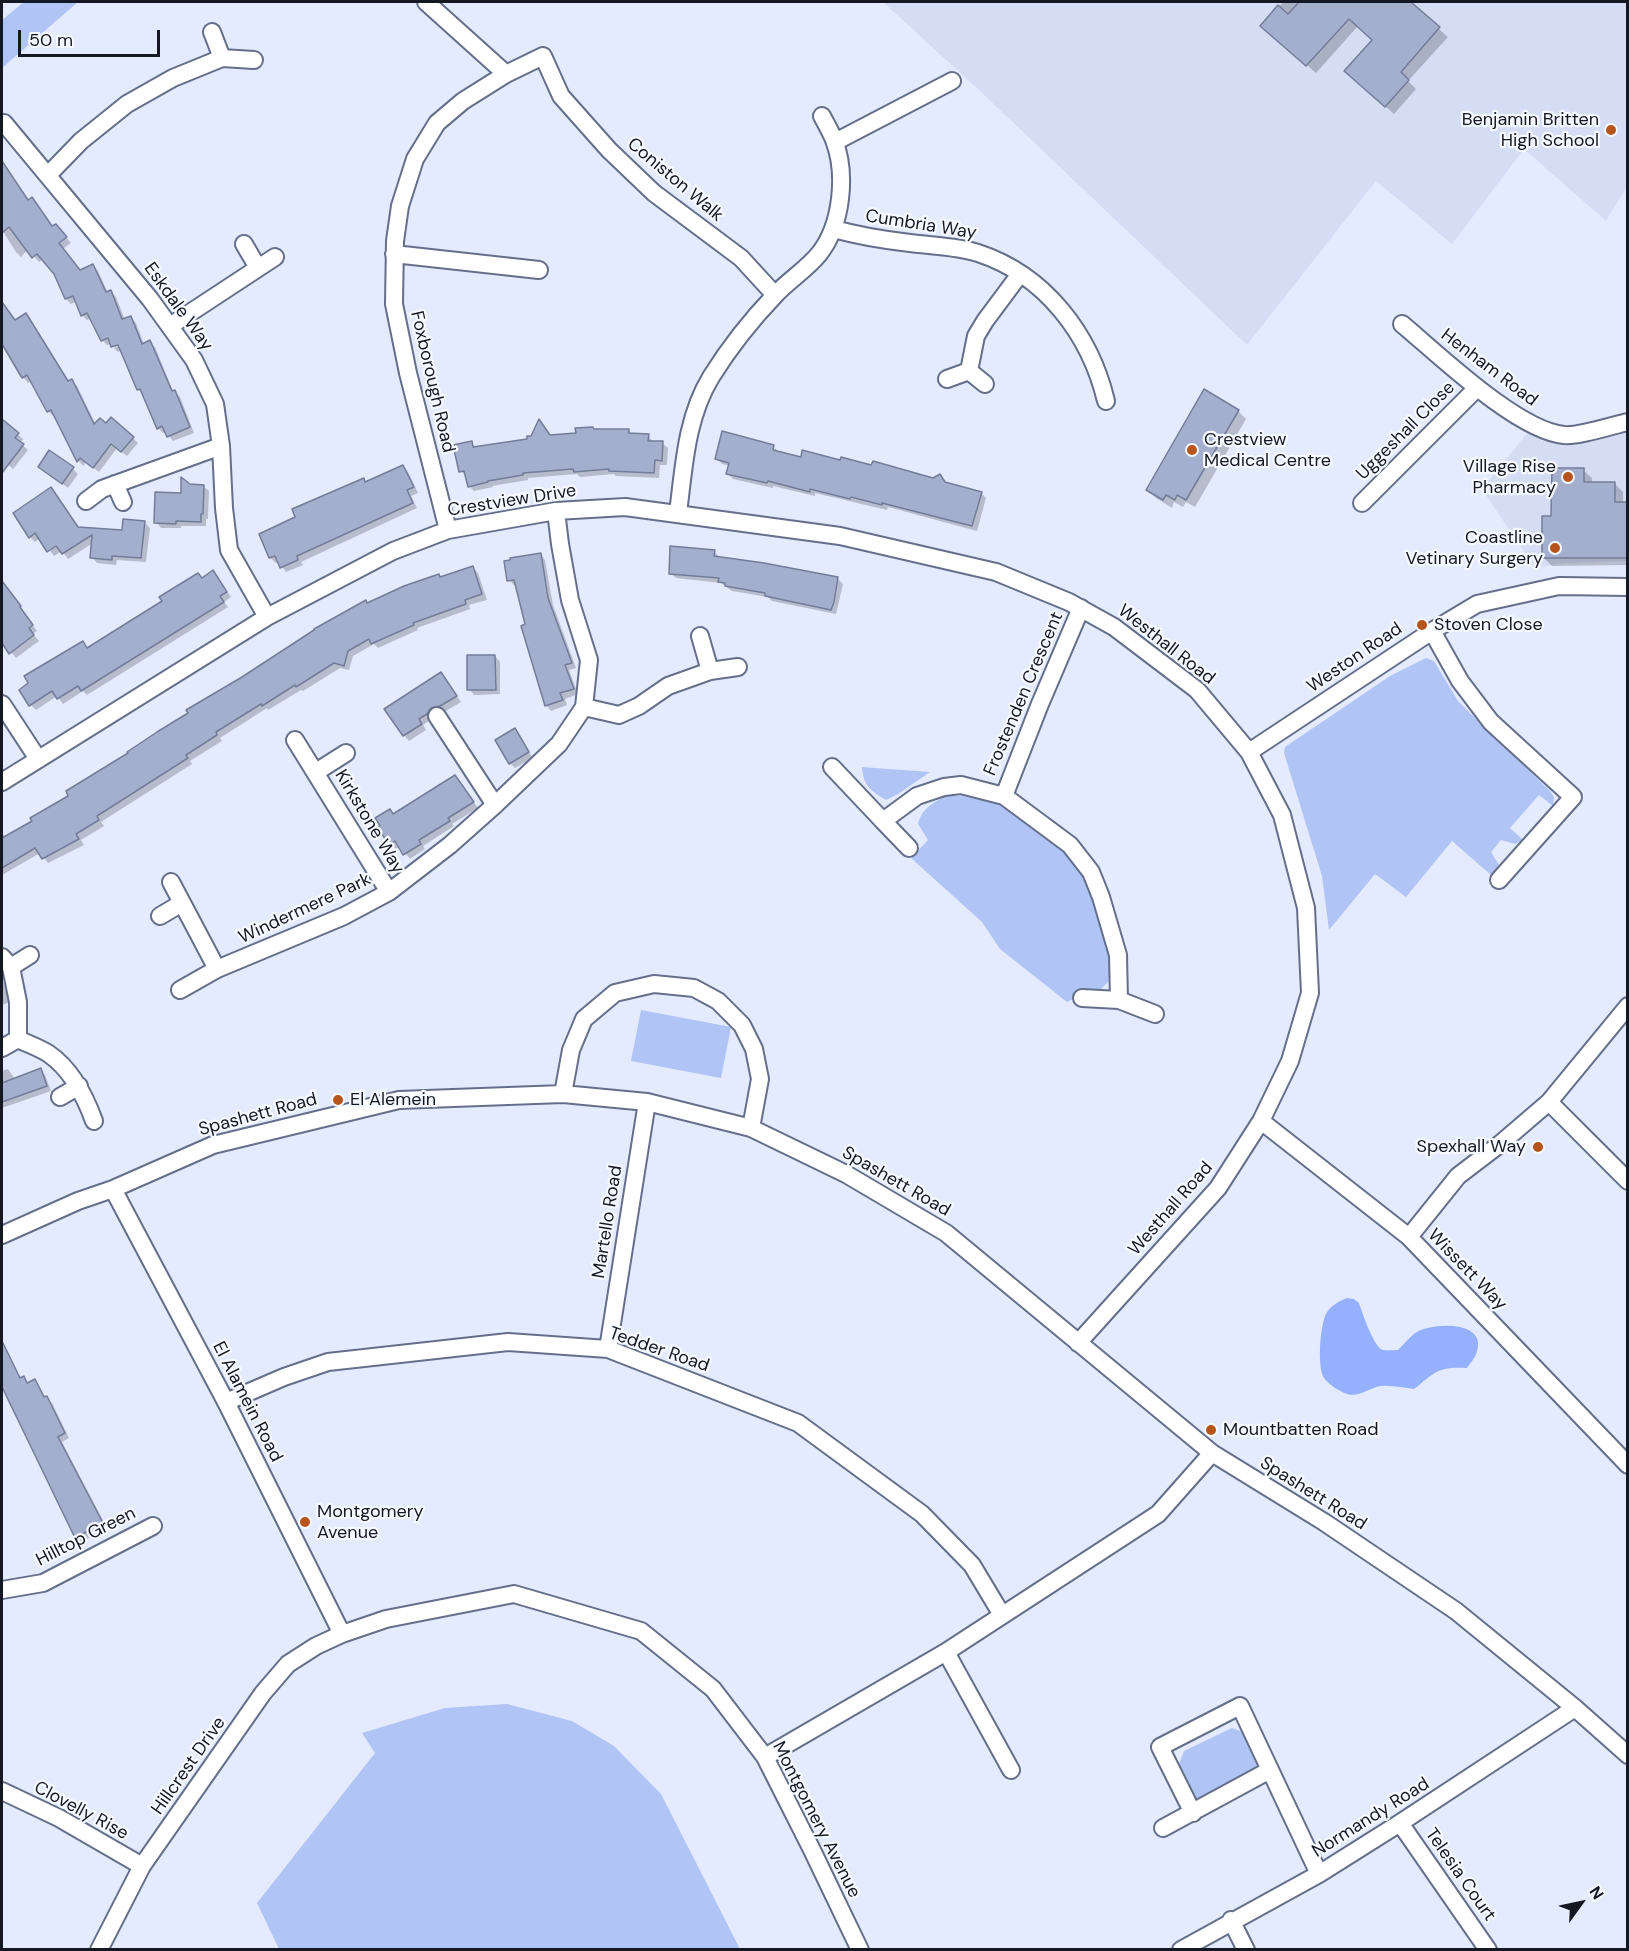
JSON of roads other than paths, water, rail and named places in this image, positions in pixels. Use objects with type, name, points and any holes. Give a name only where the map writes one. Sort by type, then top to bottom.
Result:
[{"type":"street","points":[[426,2],[506,74]]},
{"type":"street","points":[[212,32],[222,58]]},
{"type":"street","name":"Foxborough Road","points":[[448,530],[408,373],[394,304],[394,255],[400,206],[416,159],[437,123],[506,74],[543,56]]},
{"type":"street","name":"Coniston Walk","points":[[543,56],[561,96],[609,150],[654,193],[741,258],[775,295]]},
{"type":"street","points":[[49,174],[81,141],[127,104],[173,78],[222,58],[254,60]]},
{"type":"street","points":[[835,142],[952,81]]},
{"type":"street","points":[[678,513],[687,440],[698,404],[710,378],[734,343],[775,295],[819,254],[834,229],[842,184],[835,142],[822,116]]},
{"type":"street","name":"Eskdale Way","points":[[4,123],[49,174],[170,326],[194,360],[215,404],[221,446],[229,550],[267,616]]},
{"type":"street","name":"Cumbria Way","points":[[834,229],[877,239],[976,252],[1020,274],[1043,291],[1076,327],[1096,365],[1106,401]]},
{"type":"street","points":[[244,244],[258,268]]},
{"type":"street","points":[[394,255],[538,270]]},
{"type":"street","points":[[170,326],[275,258]]},
{"type":"street","points":[[969,371],[976,336],[1020,274]]},
{"type":"street","name":"Henham Road","points":[[1402,324],[1478,388],[1538,428],[1566,436],[1628,422]]},
{"type":"street","points":[[947,379],[969,371]]},
{"type":"street","points":[[969,371],[985,384]]},
{"type":"street","name":"Uggeshall Close","points":[[1362,503],[1478,388]]},
{"type":"street","points":[[86,501],[102,489],[221,446]]},
{"type":"street","points":[[115,484],[123,502]]},
{"type":"street","name":"Crestview Drive","points":[[2,782],[267,616],[393,551],[448,530],[556,511],[625,507],[840,536],[996,572],[1081,608]]},
{"type":"street","name":"Windermere Park","points":[[180,990],[217,969],[344,916],[389,892],[450,845],[559,744],[584,707],[590,660],[570,600],[556,511]]},
{"type":"street","name":"Weston Road","points":[[1249,752],[1432,631],[1477,604],[1559,586],[1628,587]]},
{"type":"street","name":"Westhall Road","points":[[1078,1343],[1218,1188],[1261,1121],[1290,1061],[1310,993],[1306,908],[1282,815],[1249,752],[1197,690],[1114,627],[1081,608]]},
{"type":"street","name":"Frostenden Crescent","points":[[1004,796],[1081,608]]},
{"type":"street","points":[[1432,631],[1460,681],[1491,722],[1573,796],[1499,880]]},
{"type":"street","points":[[700,636],[710,670]]},
{"type":"street","points":[[584,707],[619,714],[639,705],[668,686],[710,670],[738,667]]},
{"type":"street","points":[[2,704],[38,759]]},
{"type":"street","points":[[436,716],[495,805]]},
{"type":"street","name":"Kirkstone Way","points":[[295,740],[389,892]]},
{"type":"street","name":"Kirkstone Way","points":[[316,772],[346,753]]},
{"type":"street","points":[[832,767],[909,848]]},
{"type":"street","name":"Frostenden Crescent","points":[[883,821],[917,796],[944,787],[961,785],[1004,796],[1070,845],[1091,872],[1101,897],[1118,955],[1119,1000]]},
{"type":"street","points":[[171,882],[217,969]]},
{"type":"street","points":[[160,916],[182,903]]},
{"type":"street","points":[[18,1040],[18,1002],[6,962],[30,955]]},
{"type":"street","points":[[563,1094],[572,1050],[584,1019],[615,993],[654,984],[694,988],[718,1001],[742,1025],[754,1049],[760,1079],[751,1128]]},
{"type":"street","points":[[1082,998],[1119,1000],[1155,1014]]},
{"type":"street","points":[[1409,1237],[1458,1176],[1549,1102],[1628,1006]]},
{"type":"street","points":[[2,1048],[18,1040]]},
{"type":"street","points":[[18,1040],[49,1054],[79,1086],[94,1121]]},
{"type":"street","points":[[60,1097],[79,1086]]},
{"type":"street","name":"Spashett Road","points":[[2,1235],[213,1145],[399,1100],[563,1094],[647,1102],[751,1128],[846,1173],[946,1233],[1212,1453],[1324,1522],[1456,1611],[1575,1708],[1628,1755]]},
{"type":"street","name":"Martello Road","points":[[608,1349],[647,1102]]},
{"type":"street","points":[[1549,1102],[1628,1181]]},
{"type":"street","name":"Wissett Way","points":[[1261,1121],[1409,1237],[1628,1466]]},
{"type":"street","name":"El Alamein Road","points":[[113,1189],[226,1402],[342,1634]]},
{"type":"street","name":"Tedder Road","points":[[226,1402],[284,1377],[328,1362],[508,1342],[608,1349],[798,1422],[922,1514],[972,1565],[1002,1615]]},
{"type":"street","points":[[765,1757],[946,1652],[1158,1514],[1212,1453]]},
{"type":"street","name":"Hilltop Green","points":[[2,1590],[43,1583],[153,1526]]},
{"type":"street","name":"Montgomery Avenue","points":[[342,1634],[386,1619],[514,1594],[641,1631],[713,1689],[765,1757],[860,1950]]},
{"type":"street","name":"Hillcrest Drive","points":[[99,1950],[142,1866],[263,1693],[288,1664],[316,1646],[342,1634]]},
{"type":"street","points":[[946,1652],[1011,1770]]},
{"type":"street","points":[[1192,1813],[1160,1746],[1239,1706],[1319,1874]]},
{"type":"street","name":"Normandy Road","points":[[1181,1950],[1231,1920],[1319,1874],[1575,1708]]},
{"type":"street","points":[[1163,1828],[1269,1770]]},
{"type":"street","name":"Clovelly Rise","points":[[2,1791],[59,1818],[142,1866]]},
{"type":"street","name":"Telesia Court","points":[[1400,1823],[1488,1950]]},
{"type":"street","points":[[1231,1920],[1246,1950]]},
{"type":"place","name":"Benjamin Britten High School","points":[[1611,130]]},
{"type":"place","name":"Crestview Medical Centre","points":[[1192,450]]},
{"type":"place","name":"Village Rise Pharmacy","points":[[1568,477]]},
{"type":"place","name":"Coastline Vetinary Surgery","points":[[1555,548]]},
{"type":"place","name":"Stoven Close","points":[[1422,625]]},
{"type":"place","name":"El Alemein","points":[[338,1100]]},
{"type":"place","name":"Spexhall Way","points":[[1538,1147]]},
{"type":"place","name":"Mountbatten Road","points":[[1211,1430]]},
{"type":"place","name":"Montgomery Avenue","points":[[305,1522]]}]
